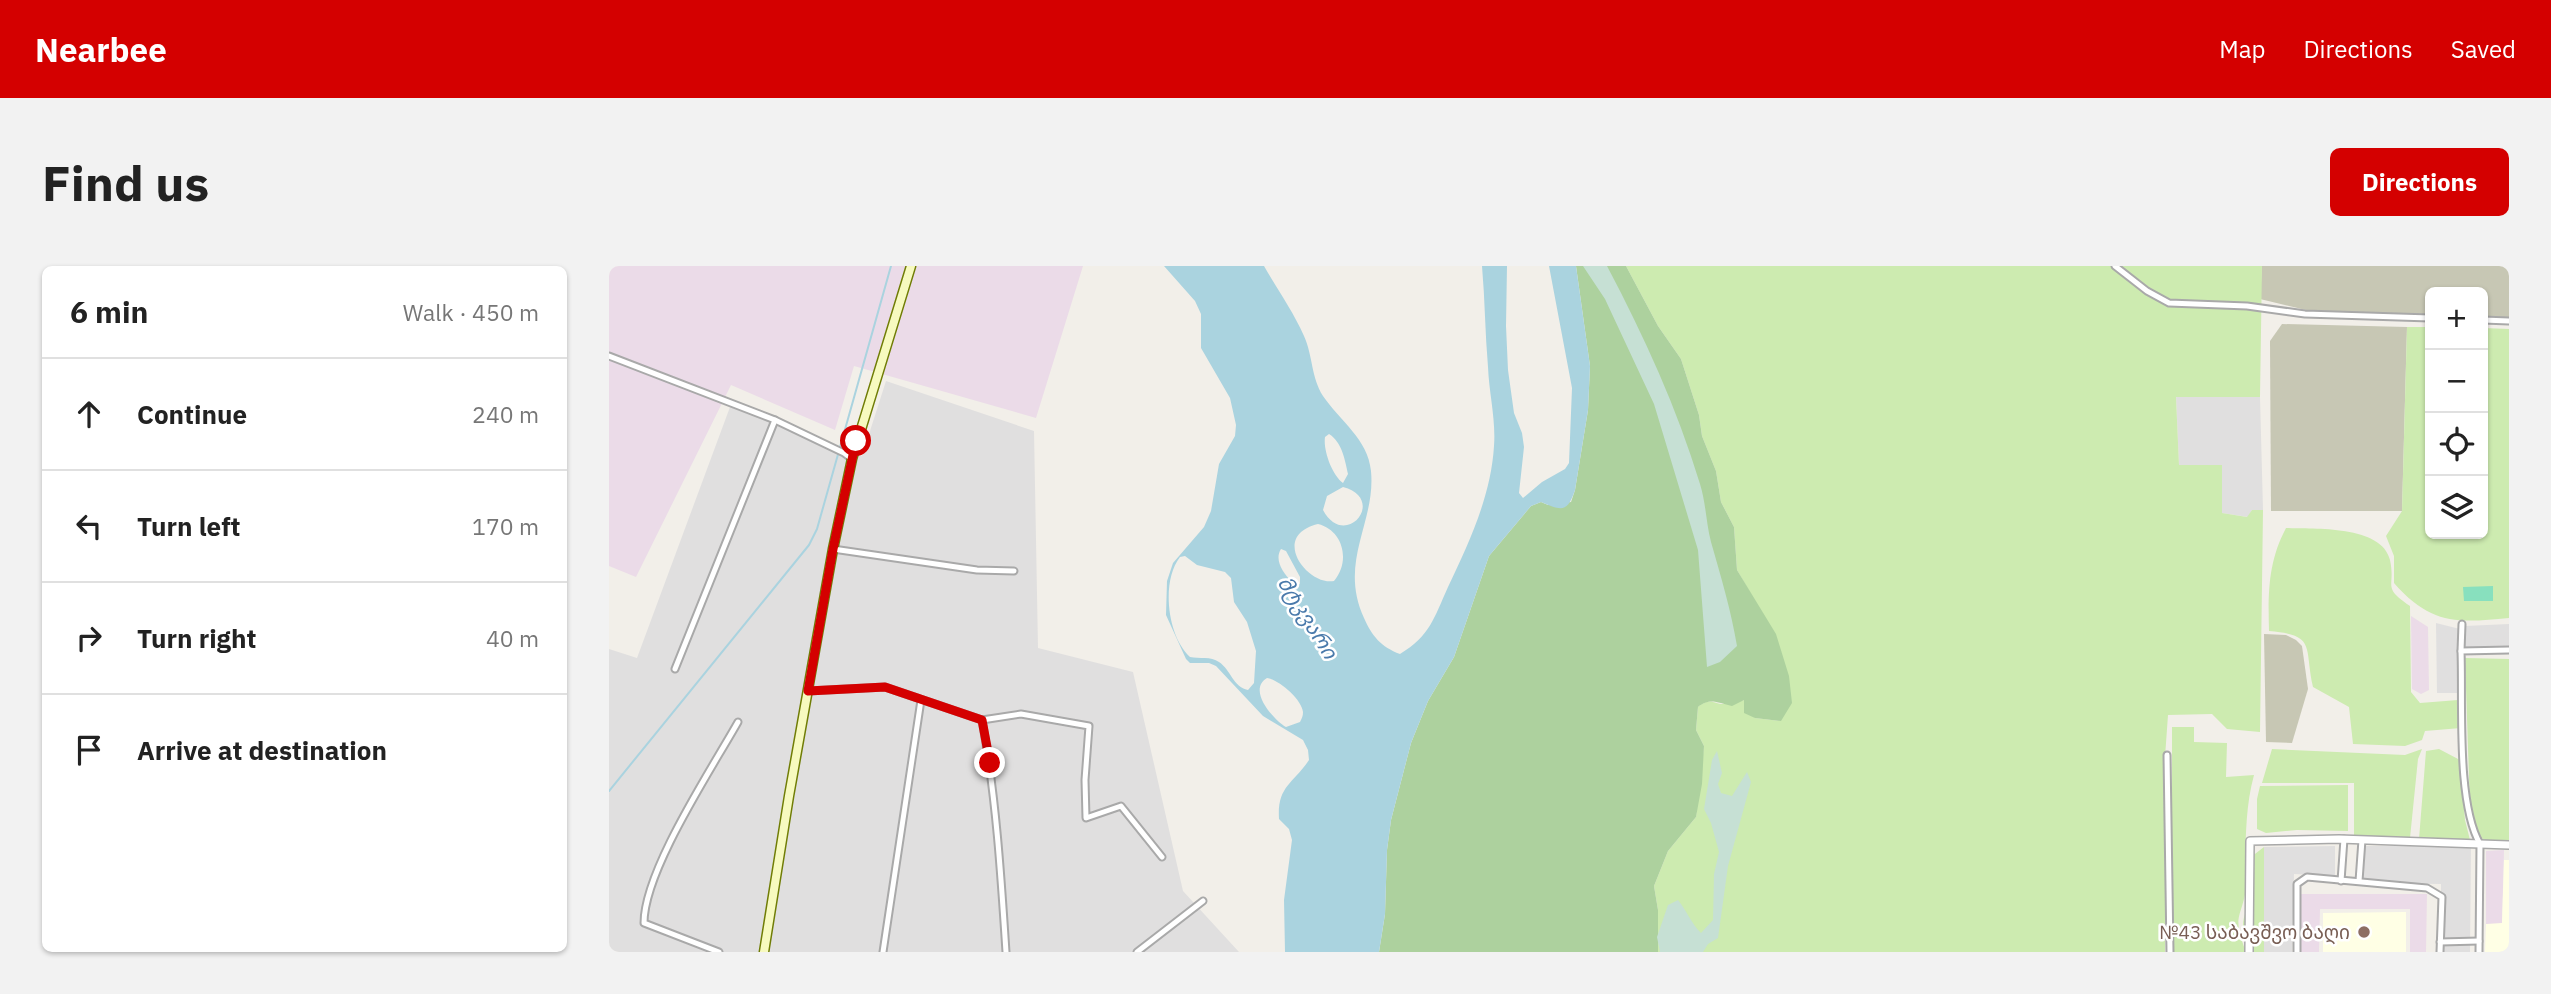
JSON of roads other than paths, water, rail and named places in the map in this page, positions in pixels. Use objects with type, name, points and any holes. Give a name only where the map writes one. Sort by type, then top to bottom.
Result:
[{"type":"main road","points":[[764,952],[833,549],[852,459],[911,266]]},
{"type":"street","points":[[2115,266],[2147,291],[2169,303],[2247,306],[2305,314],[2425,318]]},
{"type":"street","points":[[2488,320],[2509,321]]},
{"type":"street","points":[[609,356],[775,420],[852,459]]},
{"type":"street","points":[[675,669],[775,420]]},
{"type":"street","points":[[833,549],[977,570],[1014,571]]},
{"type":"street","points":[[2462,624],[2466,806],[2473,832],[2480,844],[2479,952]]},
{"type":"street","points":[[2461,651],[2509,650]]},
{"type":"street","points":[[808,691],[885,687],[982,720],[1021,715],[1089,726],[1085,780],[1086,818],[1121,806],[1162,857]]},
{"type":"street","points":[[883,952],[921,700]]},
{"type":"street","points":[[982,720],[990,763],[998,840],[1006,952]]},
{"type":"street","points":[[719,952],[644,923],[644,908],[661,863],[687,809],[738,722]]},
{"type":"street","points":[[2167,755],[2170,952]]},
{"type":"street","points":[[2249,952],[2250,841],[2344,839],[2509,845]]},
{"type":"street","points":[[2341,881],[2344,839]]},
{"type":"street","points":[[2359,881],[2362,840]]},
{"type":"street","points":[[2297,952],[2297,884],[2308,877],[2427,888],[2434,891],[2441,897],[2440,952]]},
{"type":"street","points":[[1137,952],[1203,901]]},
{"type":"street","points":[[2440,942],[2479,942]]},
{"type":"water","name":"მტკვარი","points":[[1164,266],[1264,266],[1290,309],[1307,344],[1319,389],[1359,440],[1369,460],[1371,490],[1356,560],[1357,597],[1370,630],[1387,648],[1400,654],[1425,633],[1435,617],[1471,536],[1489,483],[1494,436],[1482,266],[1507,266],[1508,370],[1514,413],[1524,447],[1519,493],[1523,498],[1542,482],[1565,469],[1569,463],[1572,388],[1549,266],[1576,266],[1590,366],[1588,410],[1575,490],[1569,503],[1563,508],[1541,502],[1531,506],[1489,556],[1454,657],[1428,701],[1411,743],[1391,820],[1385,914],[1379,952],[1285,952],[1284,900],[1292,840],[1289,829],[1279,819],[1279,808],[1283,792],[1309,760],[1308,750],[1303,740],[1263,716],[1216,666],[1209,663],[1190,663],[1186,659],[1166,615],[1167,581],[1173,563],[1204,527],[1211,511],[1219,464],[1235,436],[1236,425],[1230,398],[1201,348],[1201,314],[1195,301]],"holes":[[[1329,434],[1333,437],[1342,452],[1348,474],[1343,483],[1329,462],[1325,437]],[[1343,487],[1356,493],[1362,501],[1362,510],[1351,524],[1342,525],[1332,521],[1323,510],[1327,496]],[[1318,524],[1327,527],[1339,539],[1343,556],[1334,581],[1314,576],[1305,568],[1298,559],[1296,539],[1304,530]],[[1281,549],[1286,551],[1300,577],[1300,584],[1292,582],[1283,571],[1279,553]],[[1185,556],[1197,565],[1225,572],[1231,578],[1234,602],[1247,622],[1256,651],[1254,683],[1248,690],[1235,682],[1216,660],[1190,657],[1182,648],[1169,608],[1170,580],[1180,557]],[[1267,678],[1283,686],[1302,707],[1300,722],[1286,727],[1264,704],[1260,690]]]},
{"type":"waterway","points":[[609,791],[809,545],[817,529],[891,266]]},
{"type":"place","name":"№43 საბავშვო ბაღი","points":[[2364,932]]}]
